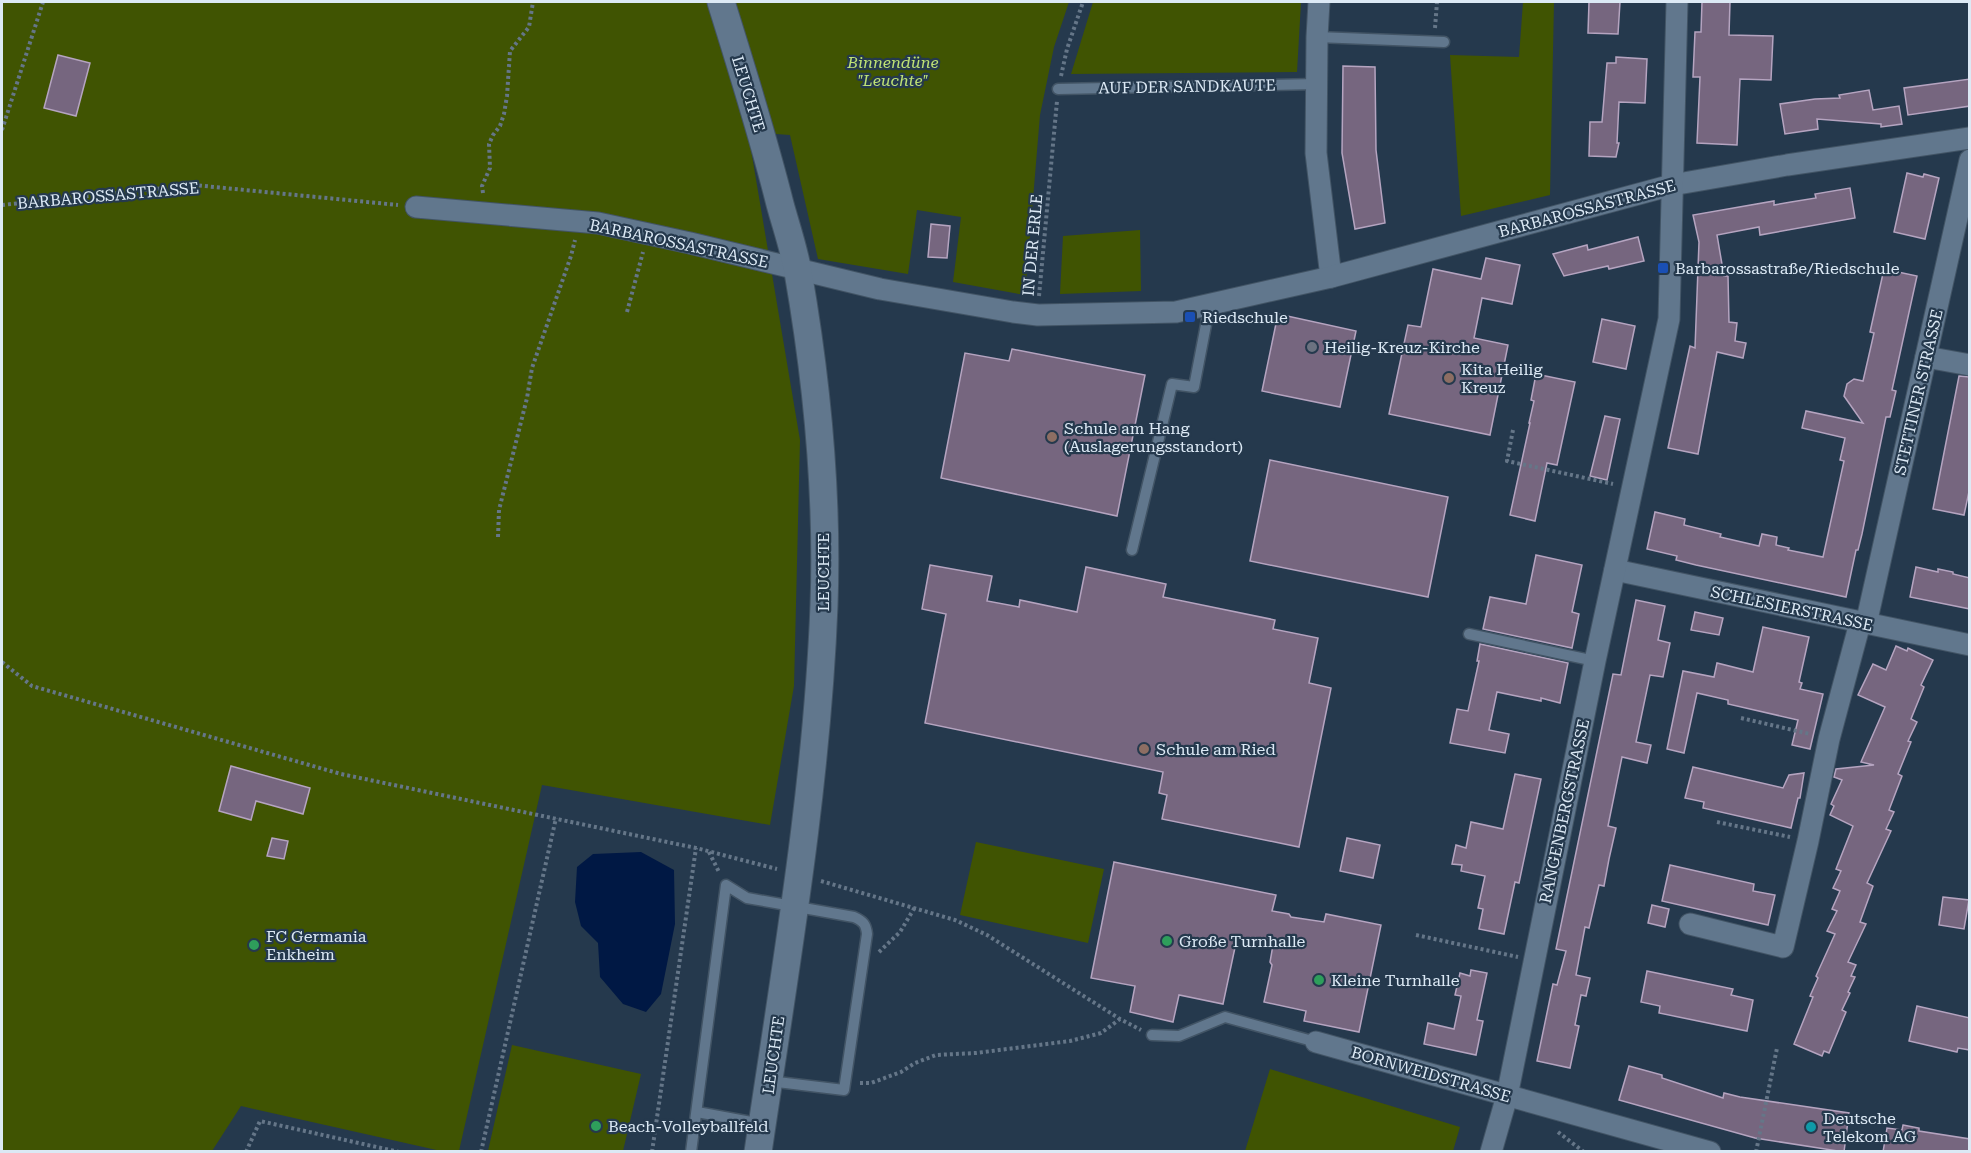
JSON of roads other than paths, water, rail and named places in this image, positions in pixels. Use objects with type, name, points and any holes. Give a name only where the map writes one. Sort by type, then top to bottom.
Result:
[{"type":"street","name":"LEUCHTE","points":[[721,2],[766,147],[797,269],[814,382],[824,532],[824,602],[811,764],[794,907],[758,1152]]},
{"type":"street","points":[[1319,2],[1316,153],[1330,277]]},
{"type":"street","name":"RANGENBERGSTRASSE","points":[[1491,1152],[1507,1096],[1595,661],[1669,319],[1677,2]]},
{"type":"street","name":"BARBAROSSASTRASSE","points":[[416,207],[598,223],[880,289],[1038,315],[1176,312],[1330,277],[1672,185],[1787,165],[1970,138]]},
{"type":"street","name":"STETTINER STRASSE","points":[[1690,924],[1783,946],[1829,739],[1863,624],[1970,160]]},
{"type":"street","points":[[1926,357],[1970,365]]},
{"type":"street","name":"SCHLESIERSTRASSE","points":[[1615,570],[1970,645]]},
{"type":"street","name":"BORNWEIDSTRASSE","points":[[1316,1042],[1710,1152]]},
{"type":"lane","points":[[1317,37],[1439,42]]},
{"type":"lane","name":"AUF DER SANDKAUTE","points":[[1058,89],[1317,84]]},
{"type":"lane","points":[[1132,550],[1172,384],[1194,387],[1210,304]]},
{"type":"lane","points":[[1469,634],[1595,661]]},
{"type":"lane","points":[[691,1152],[726,885],[747,898],[854,917],[866,926],[867,934],[844,1090],[769,1081]]},
{"type":"lane","name":"BORNWEIDSTRASSE","points":[[1152,1035],[1179,1036],[1225,1017],[1316,1042]]},
{"type":"lane","points":[[697,1112],[762,1124]]},
{"type":"water","points":[[641,852],[674,870],[675,924],[661,994],[646,1012],[623,1004],[600,977],[598,943],[581,926],[575,902],[577,867],[593,854]]},
{"type":"place","name":"Barbarossastraße/Riedschule","points":[[1663,268]]},
{"type":"place","name":"Riedschule","points":[[1190,317]]},
{"type":"place","name":"Heilig-Kreuz-Kirche","points":[[1312,347]]},
{"type":"place","name":"Kita Heilig Kreuz","points":[[1449,378]]},
{"type":"place","name":"Schule am Hang (Auslagerungsstandort)","points":[[1052,437]]},
{"type":"place","name":"Schule am Ried","points":[[1144,749]]},
{"type":"place","name":"Große Turnhalle","points":[[1167,941]]},
{"type":"place","name":"FC Germania Enkheim","points":[[254,945]]},
{"type":"place","name":"Kleine Turnhalle","points":[[1319,980]]},
{"type":"place","name":"Beach-Volleyballfeld","points":[[596,1126]]},
{"type":"place","name":"Deutsche Telekom AG","points":[[1811,1127]]},
{"type":"park label","name":"Binnendüne \"Leuchte\"","points":[[893,71]]}]
